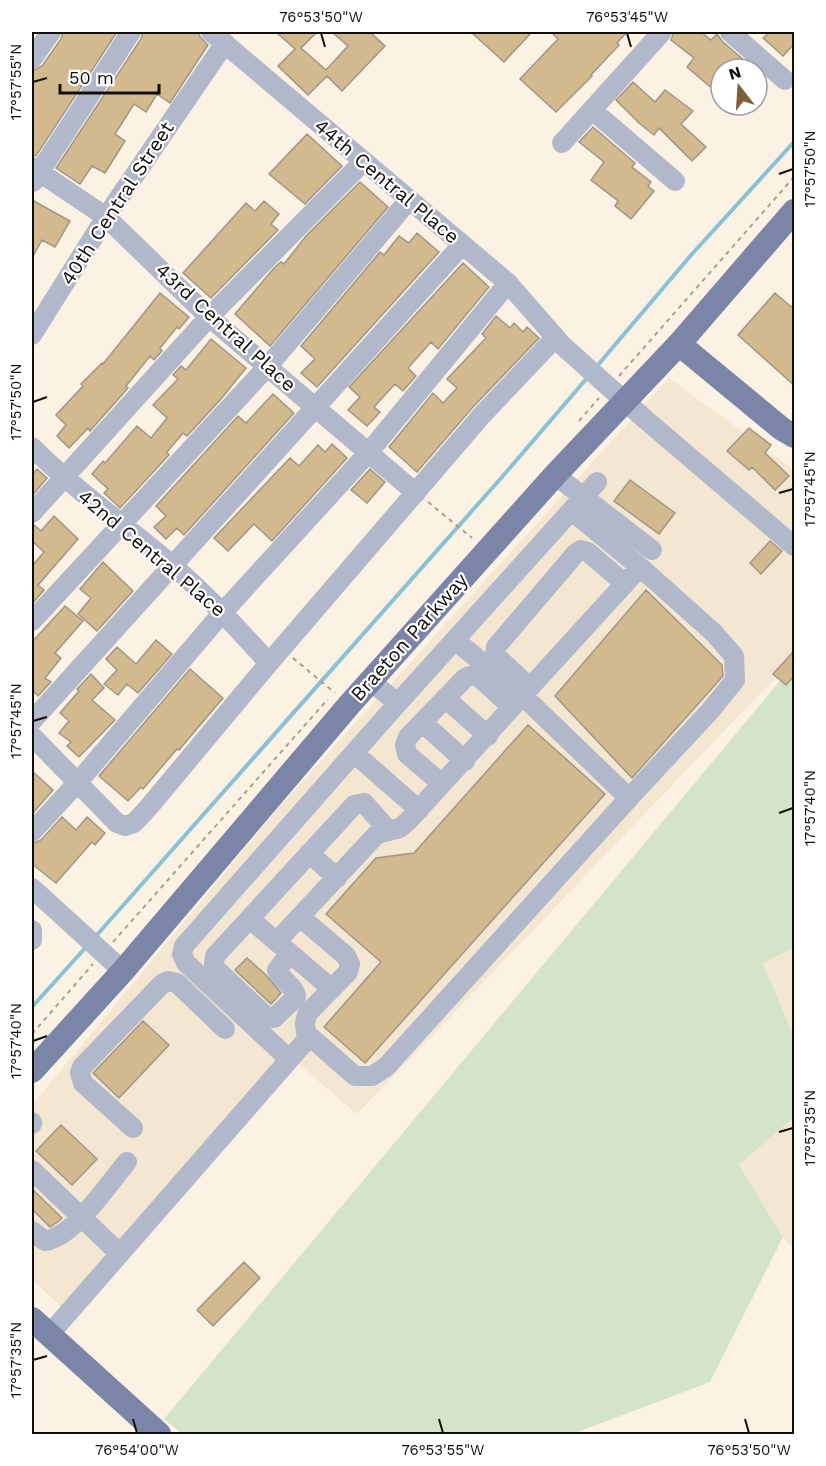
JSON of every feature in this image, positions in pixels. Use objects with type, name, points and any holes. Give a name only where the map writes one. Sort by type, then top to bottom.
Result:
[{"type":"main road","name":"Braeton Parkway","points":[[32,1071],[123,971],[370,681],[555,475],[679,344],[795,211]]},
{"type":"main road","points":[[679,344],[782,429],[795,436]]},
{"type":"main road","points":[[40,1328],[156,1434]]},
{"type":"street","points":[[32,59],[51,32]]},
{"type":"street","points":[[34,175],[131,32]]},
{"type":"street","points":[[562,143],[662,32]]},
{"type":"street","points":[[730,32],[785,80]]},
{"type":"street","name":"44th Central Place","points":[[221,36],[363,162],[508,283],[559,342],[795,546]]},
{"type":"street","name":"40th Central Street","points":[[32,335],[221,36]]},
{"type":"street","points":[[592,110],[675,181]]},
{"type":"street","points":[[32,513],[209,317],[363,162]]},
{"type":"street","name":"43rd Central Place","points":[[34,175],[106,217],[209,317],[416,493]]},
{"type":"street","points":[[32,621],[268,366],[409,200]]},
{"type":"street","points":[[32,721],[462,245]]},
{"type":"street","points":[[32,832],[78,782],[223,612],[369,452],[508,283]]},
{"type":"street","points":[[32,736],[117,823],[125,826],[134,823],[482,415],[559,342]]},
{"type":"street","name":"42nd Central Place","points":[[32,447],[63,477],[173,566],[275,656]]},
{"type":"street","points":[[300,917],[349,961],[348,972],[307,1014],[304,1023],[309,1037],[355,1076],[366,1077],[382,1071],[628,798],[710,711],[735,680],[734,656],[714,633],[640,567],[578,504],[555,475]]},
{"type":"street","points":[[290,1059],[186,963],[182,951],[398,703],[597,482]]},
{"type":"street","points":[[578,504],[652,550]]},
{"type":"street","points":[[522,697],[495,655],[496,647],[576,553],[581,550],[588,552],[625,584]]},
{"type":"street","points":[[389,831],[364,803],[354,805],[214,956],[216,969],[266,1016],[274,1018],[296,997],[296,993],[278,971],[284,947],[300,917],[377,834],[389,831],[405,825],[640,567]]},
{"type":"street","points":[[456,641],[522,697],[628,798]]},
{"type":"street","points":[[442,784],[406,751],[406,739],[465,678],[475,675],[522,697]]},
{"type":"street","points":[[370,681],[398,703]]},
{"type":"street","points":[[445,698],[488,736]]},
{"type":"street","points":[[422,722],[465,761]]},
{"type":"street","points":[[354,753],[419,810]]},
{"type":"street","points":[[309,853],[337,878]]},
{"type":"street","points":[[32,888],[123,971]]},
{"type":"street","points":[[250,919],[332,989]]},
{"type":"street","points":[[32,930],[32,940]]},
{"type":"street","points":[[133,1128],[83,1083],[80,1073],[82,1067],[162,984],[168,981],[177,983],[225,1029]]},
{"type":"street","points":[[40,1328],[120,1254],[309,1037]]},
{"type":"street","points":[[32,1232],[45,1241],[59,1236],[81,1217],[127,1162]]},
{"type":"street","points":[[32,1170],[120,1254]]},
{"type":"path","points":[[416,493],[487,551]]},
{"type":"path","points":[[275,656],[349,705]]},
{"type":"shaded area","points":[[669,378],[794,470],[794,658],[357,1114],[296,1062],[75,1321],[32,1279],[32,1105],[279,807]]},
{"type":"shaded area","points":[[794,948],[794,1037],[763,963]]},
{"type":"shaded area","points":[[794,1117],[794,1250],[783,1237],[739,1165]]},
{"type":"green space","points":[[794,664],[794,948],[763,963],[794,1037],[794,1117],[739,1165],[783,1237],[710,1382],[572,1434],[182,1434],[164,1419]]},
{"type":"building","points":[[63,32],[117,32],[36,156],[32,155],[32,71],[42,66],[61,39]]},
{"type":"building","points":[[143,32],[199,32],[200,37],[208,45],[170,103],[157,94],[146,112],[134,104],[115,134],[125,141],[105,173],[92,166],[80,184],[56,168],[141,39]]},
{"type":"building","points":[[276,32],[317,32],[301,48],[326,70],[348,46],[332,32],[370,32],[385,46],[342,91],[327,76],[308,95],[278,66],[295,49]]},
{"type":"building","points":[[471,32],[532,32],[504,62]]},
{"type":"building","points":[[551,32],[627,32],[617,43],[619,45],[592,76],[556,112],[520,79],[558,39]]},
{"type":"building","points":[[674,32],[701,32],[711,40],[717,34],[740,57],[709,57],[709,86],[687,67],[694,58],[671,40]]},
{"type":"building","points":[[770,32],[795,32],[795,43],[783,56],[763,38]]},
{"type":"building","points":[[633,82],[655,102],[665,90],[693,111],[681,124],[706,147],[692,161],[659,128],[654,135],[616,100]]},
{"type":"building","points":[[593,127],[635,163],[632,167],[651,182],[648,186],[654,191],[631,219],[615,206],[618,201],[591,180],[604,162],[579,142]]},
{"type":"building","points":[[307,134],[342,166],[305,204],[269,174]]},
{"type":"building","points":[[360,182],[388,207],[270,346],[235,314],[275,267],[281,262],[284,264],[306,236]]},
{"type":"building","points":[[32,200],[70,221],[55,247],[42,240],[32,258]]},
{"type":"building","points":[[264,201],[279,214],[271,224],[278,230],[211,298],[183,273],[246,203],[255,211]]},
{"type":"building","points":[[417,233],[439,252],[317,387],[301,373],[315,359],[301,346],[380,252],[384,255],[399,236],[409,243]]},
{"type":"building","points":[[463,263],[489,287],[438,349],[431,342],[408,368],[416,376],[403,391],[395,384],[374,407],[380,412],[367,426],[348,410],[360,397],[349,387]]},
{"type":"building","points":[[160,293],[189,317],[179,329],[177,327],[160,348],[162,351],[154,360],[150,356],[126,386],[128,388],[90,431],[88,428],[69,448],[57,436],[66,425],[56,415],[83,386],[81,384],[103,364]]},
{"type":"building","points":[[775,293],[795,310],[795,386],[738,335]]},
{"type":"building","points":[[496,316],[510,328],[514,323],[523,332],[527,327],[539,338],[473,407],[417,472],[389,447],[433,393],[443,403],[457,388],[447,379],[486,338],[482,334]]},
{"type":"building","points":[[211,339],[246,368],[187,436],[183,433],[167,452],[169,455],[120,508],[104,493],[108,489],[92,474],[103,461],[105,463],[137,426],[151,438],[167,418],[153,405],[178,379],[173,375],[181,366],[186,370]]},
{"type":"building","points":[[273,394],[294,413],[184,535],[177,528],[166,539],[154,527],[166,516],[156,506],[238,416],[246,423]]},
{"type":"building","points":[[749,428],[771,445],[765,453],[789,476],[775,490],[752,467],[749,470],[727,451]]},
{"type":"building","points":[[332,444],[347,458],[272,541],[254,524],[228,551],[214,538],[290,458],[299,466],[318,445],[325,452]]},
{"type":"building","points":[[37,469],[47,478],[32,496],[32,475]]},
{"type":"building","points":[[370,469],[385,482],[367,503],[351,490]]},
{"type":"building","points":[[630,480],[675,513],[659,534],[614,501]]},
{"type":"building","points":[[54,516],[78,539],[38,585],[44,590],[32,604],[32,566],[44,552],[32,541],[32,525],[41,531]]},
{"type":"building","points":[[770,541],[782,551],[761,574],[750,563]]},
{"type":"building","points":[[103,562],[133,591],[97,631],[78,614],[91,598],[80,589]]},
{"type":"building","points":[[646,590],[722,665],[723,676],[632,778],[555,696]]},
{"type":"building","points":[[65,606],[83,621],[55,653],[61,658],[45,678],[51,682],[38,696],[32,690],[32,642]]},
{"type":"building","points":[[156,640],[172,654],[138,693],[127,684],[118,695],[104,684],[117,670],[106,659],[117,647],[136,664]]},
{"type":"building","points":[[795,650],[795,675],[786,685],[773,674]]},
{"type":"building","points":[[190,669],[223,698],[179,750],[177,749],[143,789],[141,787],[128,801],[99,776]]},
{"type":"building","points":[[91,674],[104,688],[92,700],[115,720],[79,757],[67,746],[71,742],[59,733],[69,721],[60,713]]},
{"type":"building","points":[[528,725],[605,794],[365,1063],[324,1027],[381,962],[326,914],[376,858],[414,853]]},
{"type":"building","points":[[32,771],[53,790],[32,814]]},
{"type":"building","points":[[62,817],[76,830],[87,817],[105,833],[95,845],[92,842],[56,883],[32,864],[32,844],[41,840]]},
{"type":"building","points":[[247,958],[281,993],[271,1004],[235,970]]},
{"type":"building","points":[[143,1021],[169,1045],[119,1098],[93,1073]]},
{"type":"building","points":[[61,1125],[97,1159],[72,1185],[36,1151]]},
{"type":"building","points":[[32,1189],[62,1218],[50,1227],[32,1209]]},
{"type":"building","points":[[244,1262],[260,1278],[213,1326],[197,1310]]},
{"type":"waterway","points":[[597,366],[692,254],[794,142]]},
{"type":"waterway","points":[[96,936],[588,377]]},
{"type":"waterway","points":[[32,1007],[87,946]]}]
